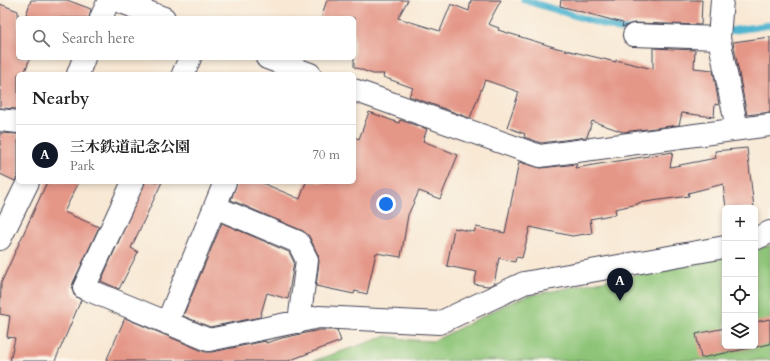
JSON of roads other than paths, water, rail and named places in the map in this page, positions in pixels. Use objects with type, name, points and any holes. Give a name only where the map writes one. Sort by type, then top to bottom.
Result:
[{"type":"street","points":[[102,16],[109,0]]},
{"type":"street","points":[[116,0],[159,16]]},
{"type":"street","points":[[722,0],[720,38],[737,129]]},
{"type":"street","points":[[634,35],[720,38]]},
{"type":"street","points":[[79,72],[83,60]]},
{"type":"street","points":[[184,72],[189,60]]},
{"type":"street","points":[[274,65],[302,72]]},
{"type":"street","points":[[356,91],[540,156],[770,125]]},
{"type":"street","points":[[0,120],[16,122]]},
{"type":"street","points":[[0,239],[27,184]]},
{"type":"street","points":[[132,184],[84,288],[209,340],[319,317],[438,323],[524,283],[722,248]]},
{"type":"street","points":[[167,323],[224,184]]},
{"type":"street","points":[[215,207],[298,242],[307,260],[299,322]]},
{"type":"street","points":[[758,238],[770,232]]},
{"type":"waterway","points":[[524,0],[618,29],[634,30]]},
{"type":"waterway","points":[[729,31],[770,25]]},
{"type":"place","name":"三木鉄道記念公園","points":[[620,301]]}]
